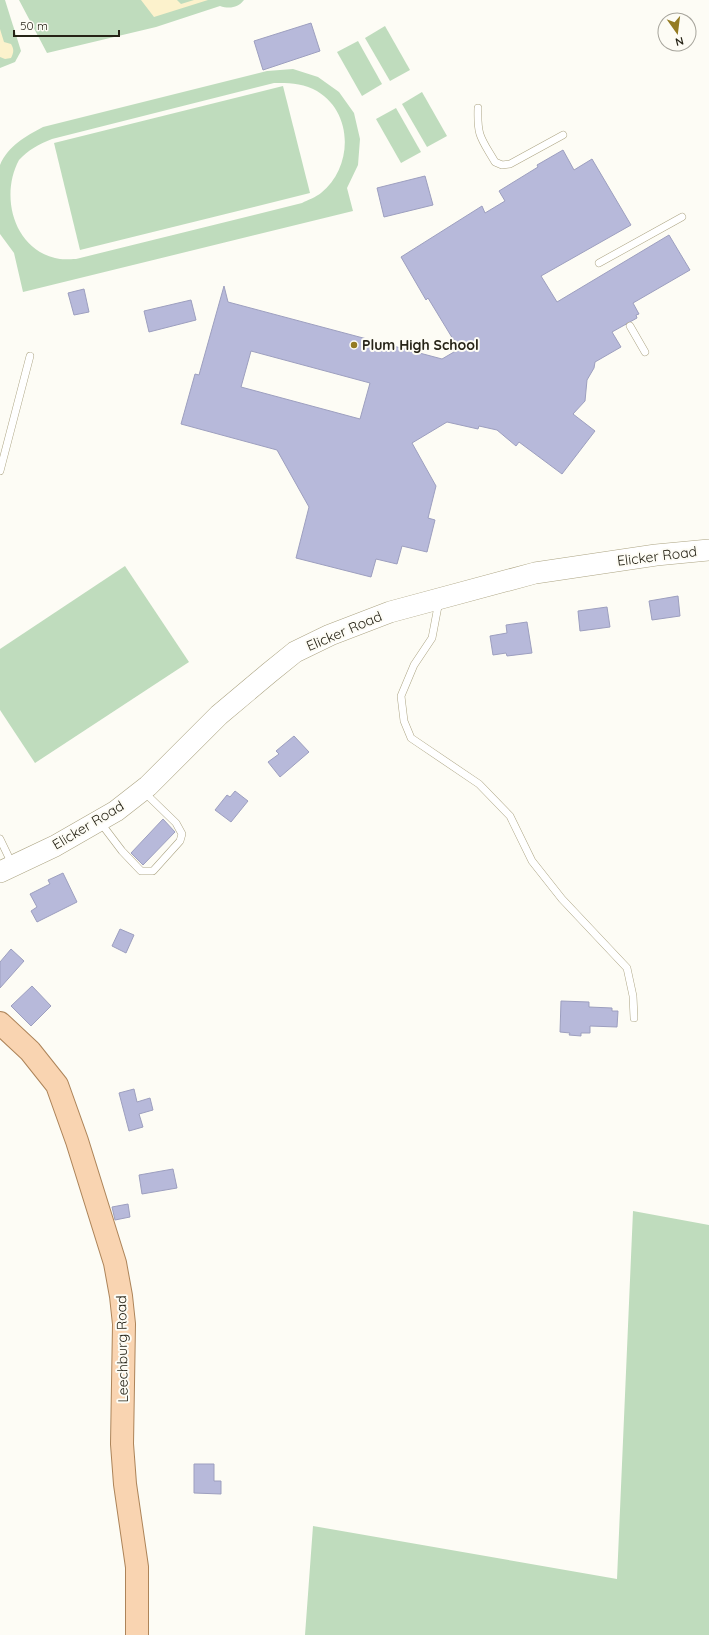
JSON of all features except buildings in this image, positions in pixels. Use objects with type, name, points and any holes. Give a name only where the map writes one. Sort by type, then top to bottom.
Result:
[{"type":"main road","name":"Leechburg Road","points":[[0,1023],[30,1051],[57,1085],[77,1141],[115,1263],[124,1324],[122,1444],[125,1484],[137,1567],[137,1635]]},
{"type":"street","name":"Elicker Road","points":[[6,869],[55,846],[116,811],[142,791],[219,715],[295,652],[330,635],[390,612],[534,573],[656,555],[709,550]]},
{"type":"lane","points":[[478,108],[477,128],[479,136],[495,162],[498,164],[510,164],[563,135]]},
{"type":"lane","points":[[599,263],[682,217]]},
{"type":"lane","points":[[630,326],[645,352]]},
{"type":"lane","points":[[0,471],[30,356]]},
{"type":"lane","points":[[440,599],[432,638],[414,665],[401,696],[404,721],[411,738],[479,784],[510,816],[532,861],[562,899],[627,968],[633,996],[634,1018]]},
{"type":"lane","points":[[99,820],[122,851],[141,871],[153,871],[180,841],[182,834],[176,823],[142,791]]},
{"type":"lane","points":[[0,839],[6,869]]},
{"type":"green space","points":[[0,0],[5,0],[21,51],[15,62],[0,68]]},
{"type":"green space","points":[[19,0],[244,0],[239,5],[233,7],[220,6],[156,27],[47,53]]},
{"type":"green space","points":[[385,26],[410,70],[390,81],[365,38]]},
{"type":"green space","points":[[358,41],[382,84],[362,96],[337,52]]},
{"type":"green space","points":[[293,69],[318,77],[339,92],[354,113],[360,139],[358,165],[347,188],[353,211],[23,292],[14,253],[0,234],[0,165],[3,158],[18,142],[43,127],[267,71]],"holes":[[[274,83],[299,84],[313,89],[326,98],[336,110],[342,124],[345,139],[344,154],[339,169],[332,182],[317,196],[302,203],[76,259],[57,259],[41,252],[29,243],[20,232],[14,218],[11,204],[13,174],[19,160],[34,148],[52,139]]]},
{"type":"green space","points":[[283,86],[310,193],[80,250],[54,143]]},
{"type":"green space","points":[[422,92],[447,136],[427,147],[402,104]]},
{"type":"green space","points":[[396,108],[421,152],[401,163],[376,119]]},
{"type":"green space","points":[[125,566],[189,662],[35,763],[0,710],[0,649]]},
{"type":"green space","points":[[633,1211],[709,1225],[709,1635],[305,1635],[313,1526],[617,1579]]},
{"type":"sand","points":[[141,0],[177,0],[181,4],[194,0],[208,0],[154,17]]},
{"type":"sand","points":[[0,29],[4,42],[11,44],[13,47],[11,58],[5,59],[0,57]]},
{"type":"place","name":"Plum High School","points":[[354,345]]}]
